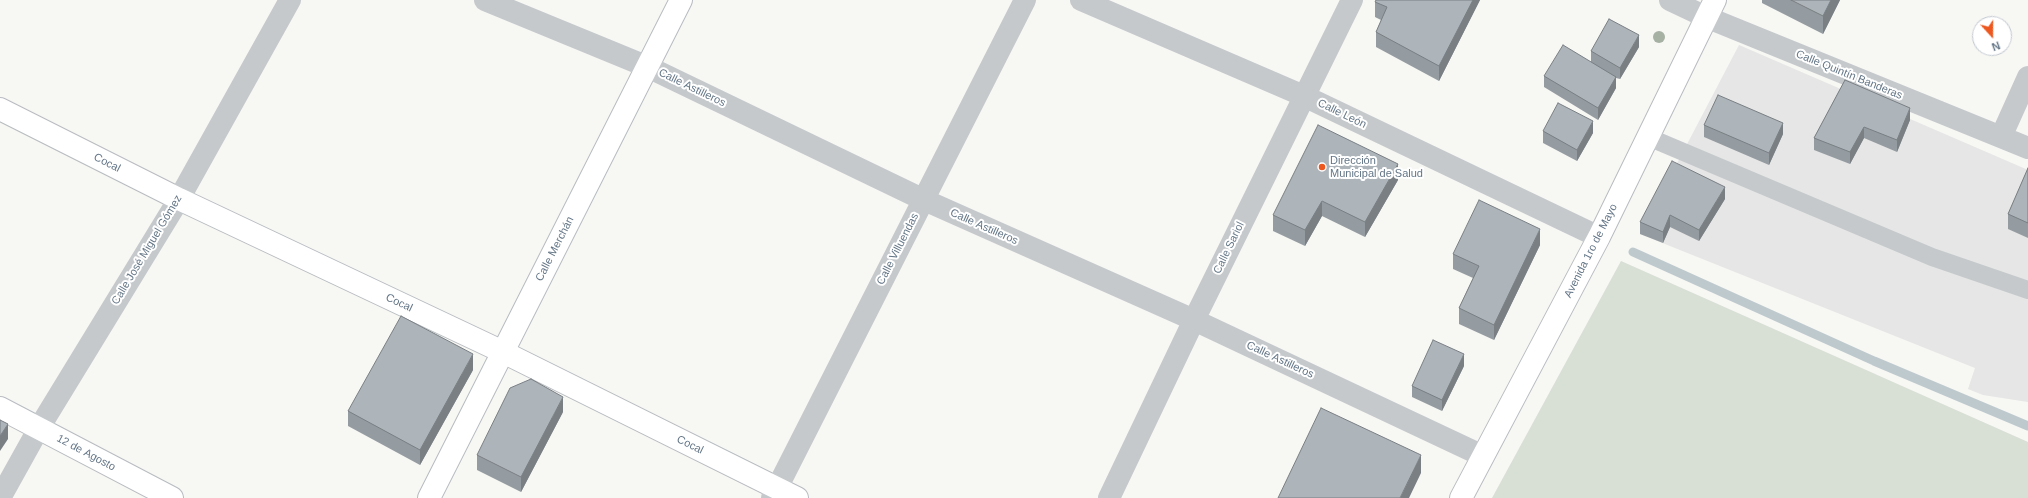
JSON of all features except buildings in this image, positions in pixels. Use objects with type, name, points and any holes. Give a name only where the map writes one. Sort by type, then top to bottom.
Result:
[{"type":"main road","name":"Calle Merchán","points":[[429,498],[681,0]]},
{"type":"main road","name":"Avenida 1ro de Mayo","points":[[1461,498],[1599,237],[1710,9]]},
{"type":"main road","name":"Cocal","points":[[0,109],[179,199],[503,352],[774,493],[797,498]]},
{"type":"main road","name":"12 de Agosto","points":[[0,408],[172,498]]},
{"type":"street","name":"Calle José Miguel Gómez","points":[[0,498],[39,428],[179,199],[290,0]]},
{"type":"street","name":"Calle Astilleros","points":[[485,0],[648,67],[922,199],[1194,320],[1483,456]]},
{"type":"street","name":"Calle Villuendas","points":[[774,493],[922,199],[1025,0]]},
{"type":"street","name":"Calle León","points":[[1081,0],[1304,96],[1599,237]]},
{"type":"street","name":"Calle Sariol","points":[[1109,498],[1194,320],[1352,0]]},
{"type":"street","name":"Calle Quintín Banderas","points":[[1670,0],[1710,9],[2028,148]]},
{"type":"street","points":[[2001,137],[2028,77]]},
{"type":"lane","points":[[1648,137],[1932,257],[2028,290]]},
{"type":"shaded area","points":[[1739,45],[2028,170],[2028,402],[1983,395],[1968,389],[1975,368],[1640,234]]},
{"type":"shaded area","points":[[1621,261],[2028,442],[2028,498],[1492,498]]},
{"type":"waterway","points":[[1633,252],[1874,361],[2028,426]]},
{"type":"place","name":"Dirección Municipal de Salud","points":[[1322,167]]}]
